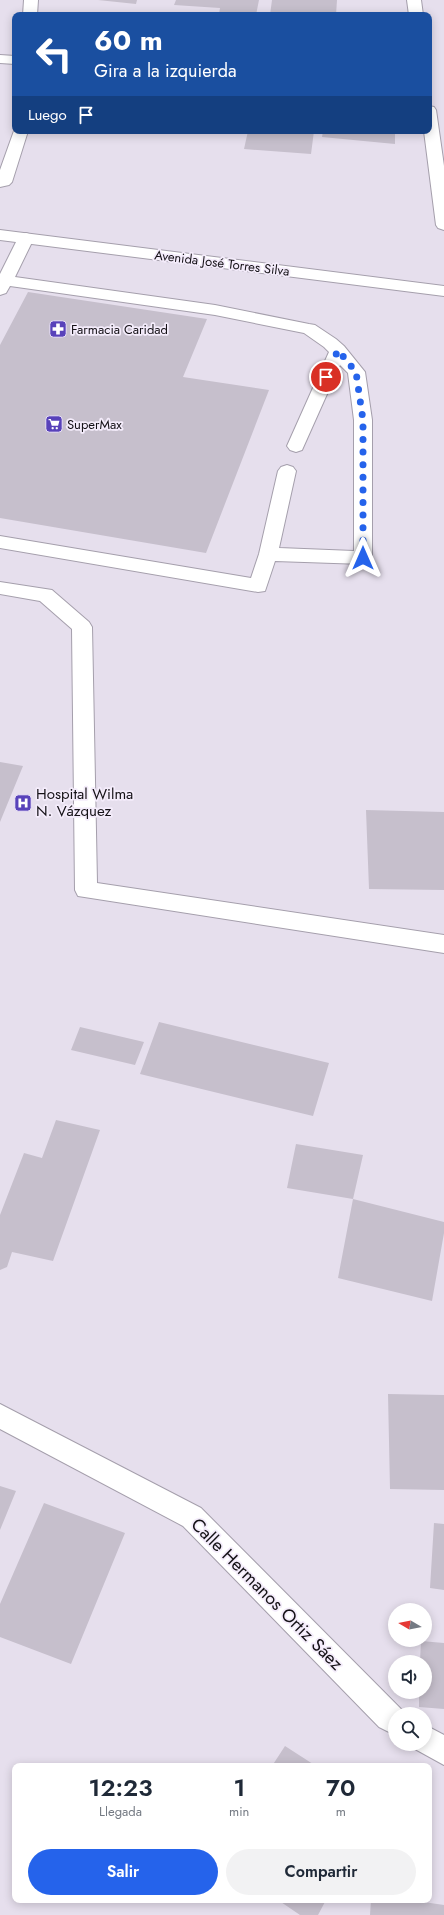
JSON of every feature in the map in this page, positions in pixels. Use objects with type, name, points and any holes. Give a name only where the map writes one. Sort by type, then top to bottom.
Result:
[{"type":"street","points":[[30,12],[31,0]]},
{"type":"street","points":[[414,0],[416,12]]},
{"type":"street","points":[[432,133],[444,225]]},
{"type":"street","points":[[1,185],[19,134]]},
{"type":"street","name":"Avenida José Torres Silva","points":[[0,235],[444,291]]},
{"type":"street","points":[[26,238],[1,287],[215,310],[309,329],[338,350],[356,372],[363,420],[363,558],[268,554]]},
{"type":"street","points":[[296,446],[338,350]]},
{"type":"street","points":[[0,542],[258,586],[268,554],[287,471]]},
{"type":"street","points":[[0,588],[45,595],[82,627],[86,890],[444,944]]},
{"type":"street","name":"Calle Hermanos Ortiz Sáez","points":[[0,1416],[192,1517],[388,1715]]},
{"type":"street","points":[[432,1743],[444,1751]]},
{"type":"building","points":[[98,0],[137,0],[136,4]]},
{"type":"building","points":[[176,0],[259,0],[257,12],[219,12],[220,8],[174,5]]},
{"type":"building","points":[[272,0],[337,0],[336,12],[270,12]]},
{"type":"building","points":[[247,134],[314,134],[311,154],[244,149]]},
{"type":"building","points":[[322,134],[395,134],[395,144],[322,137]]},
{"type":"building","points":[[28,292],[207,319],[183,377],[269,390],[206,553],[0,518],[0,345]]},
{"type":"building","points":[[0,762],[23,766],[0,822]]},
{"type":"building","points":[[366,810],[444,812],[444,890],[369,889]]},
{"type":"building","points":[[159,1022],[329,1063],[313,1116],[140,1074]]},
{"type":"building","points":[[80,1027],[144,1042],[135,1065],[71,1050]]},
{"type":"building","points":[[56,1120],[100,1130],[53,1261],[12,1252],[7,1267],[0,1270],[0,1215],[24,1153],[42,1158]]},
{"type":"building","points":[[296,1144],[363,1155],[353,1199],[287,1188]]},
{"type":"building","points":[[353,1199],[444,1222],[444,1233],[432,1301],[338,1278]]},
{"type":"building","points":[[388,1394],[444,1395],[444,1490],[390,1489]]},
{"type":"building","points":[[0,1486],[16,1491],[0,1530]]},
{"type":"building","points":[[44,1503],[125,1533],[71,1664],[0,1637],[0,1604]]},
{"type":"building","points":[[434,1523],[444,1524],[444,1590],[430,1588]]},
{"type":"building","points":[[432,1642],[444,1643],[444,1709],[419,1707],[419,1699],[432,1699],[432,1655],[420,1655],[421,1647],[432,1647]]},
{"type":"building","points":[[285,1746],[311,1763],[274,1763]]},
{"type":"building","points":[[282,1903],[324,1903],[318,1915],[300,1915]]},
{"type":"building","points":[[371,1903],[430,1903],[444,1905],[444,1915],[370,1915]]},
{"type":"place","name":"Farmacia Caridad","points":[[58,329]]},
{"type":"place","name":"SuperMax","points":[[54,424]]},
{"type":"place","name":"Hospital Wilma N. Vázquez","points":[[23,803]]},
{"type":"route","points":[[326,377],[338,350],[356,372],[363,420],[363,558]]}]
